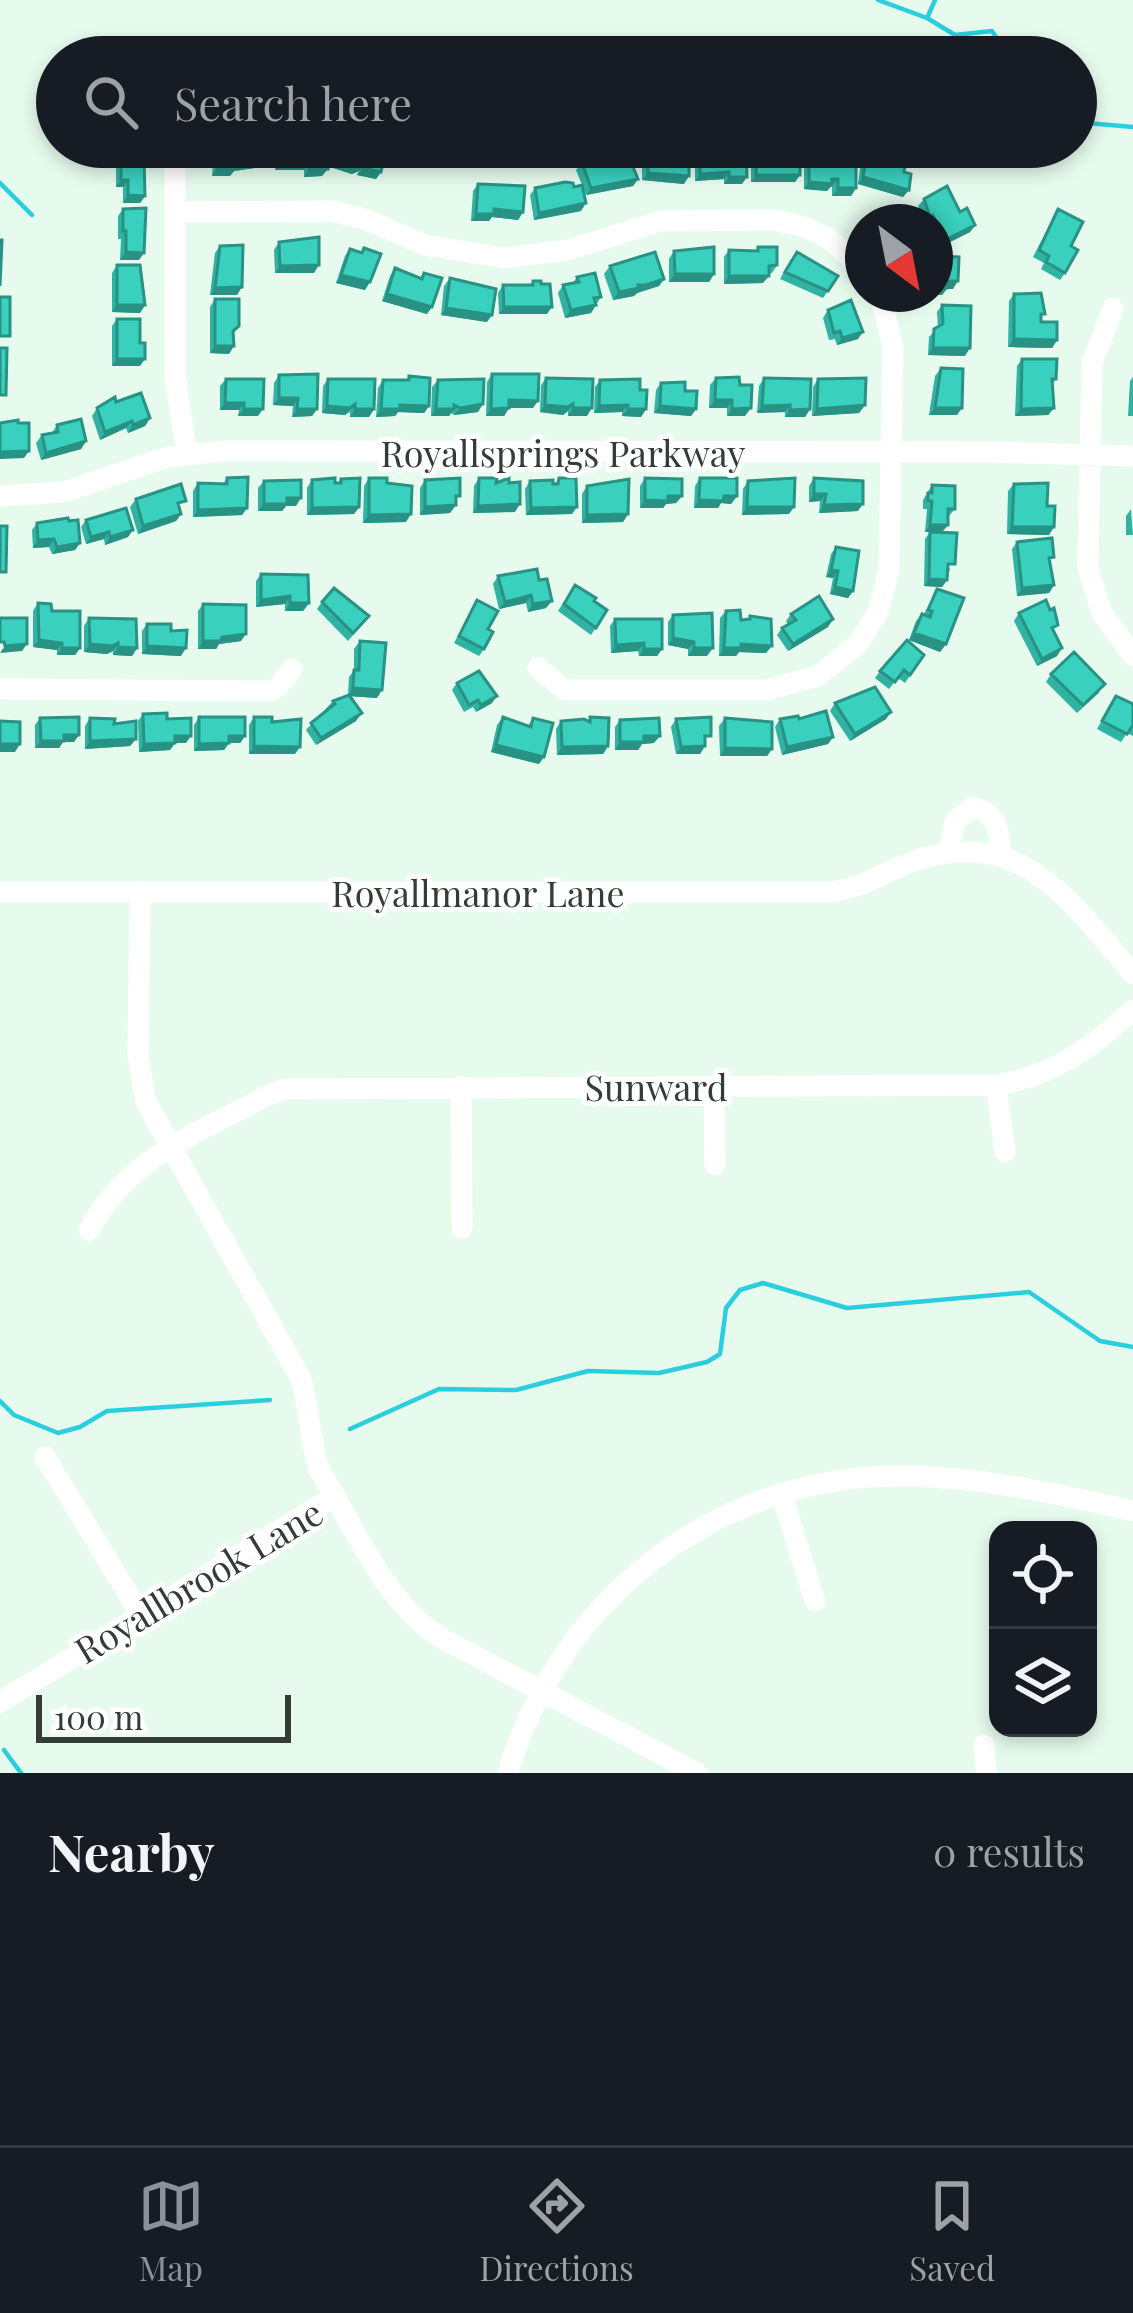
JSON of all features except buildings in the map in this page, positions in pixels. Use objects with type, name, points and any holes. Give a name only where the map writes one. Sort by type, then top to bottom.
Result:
[{"type":"street","points":[[175,168],[176,377],[187,454]]},
{"type":"street","points":[[175,212],[333,212],[368,220],[438,249],[505,258],[568,250],[661,221],[776,220],[817,232],[845,249]]},
{"type":"street","points":[[1113,308],[1092,363],[1087,535],[1093,591],[1112,632],[1133,656]]},
{"type":"street","points":[[538,668],[565,690],[766,690],[804,682],[828,670],[858,644],[873,623],[889,570],[893,347],[884,312]]},
{"type":"street","name":"Royallsprings Parkway","points":[[0,496],[64,492],[187,454],[1133,456]]},
{"type":"street","points":[[0,689],[268,691],[278,687],[292,669]]},
{"type":"street","points":[[947,853],[955,821],[973,807],[993,818],[1002,856]]},
{"type":"street","name":"Royallmanor Lane","points":[[0,892],[832,892],[866,885],[919,859],[947,853],[1002,856],[1055,886],[1133,974]]},
{"type":"street","points":[[140,891],[140,1080],[156,1124],[300,1377],[311,1447],[335,1496],[412,1617],[443,1639],[697,1773]]},
{"type":"street","name":"Sunward","points":[[89,1230],[119,1183],[134,1169],[284,1089],[996,1085],[1059,1066],[1095,1044],[1133,1010]]},
{"type":"street","points":[[996,1085],[1005,1152]]},
{"type":"street","points":[[461,1086],[462,1228]]},
{"type":"street","points":[[714,1087],[715,1165]]},
{"type":"street","points":[[45,1457],[141,1615]]},
{"type":"street","points":[[508,1773],[544,1692],[583,1626],[634,1575],[712,1520],[781,1492],[904,1476],[989,1483],[1133,1511]]},
{"type":"street","points":[[781,1492],[814,1601]]},
{"type":"street","name":"Royallbrook Lane","points":[[0,1702],[335,1496]]},
{"type":"street","points":[[984,1745],[986,1773]]},
{"type":"waterway","points":[[878,0],[927,18],[955,35],[992,31],[995,36]]},
{"type":"waterway","points":[[928,16],[935,0]]},
{"type":"waterway","points":[[1097,124],[1133,127]]},
{"type":"waterway","points":[[0,183],[32,215]]},
{"type":"waterway","points":[[350,1429],[439,1389],[516,1390],[588,1371],[659,1373],[707,1362],[720,1354],[726,1308],[740,1290],[763,1283],[847,1308],[1029,1292],[1100,1341],[1133,1347]]},
{"type":"waterway","points":[[0,1401],[14,1415],[58,1433],[107,1411],[270,1400]]},
{"type":"waterway","points":[[4,1750],[21,1773]]}]
